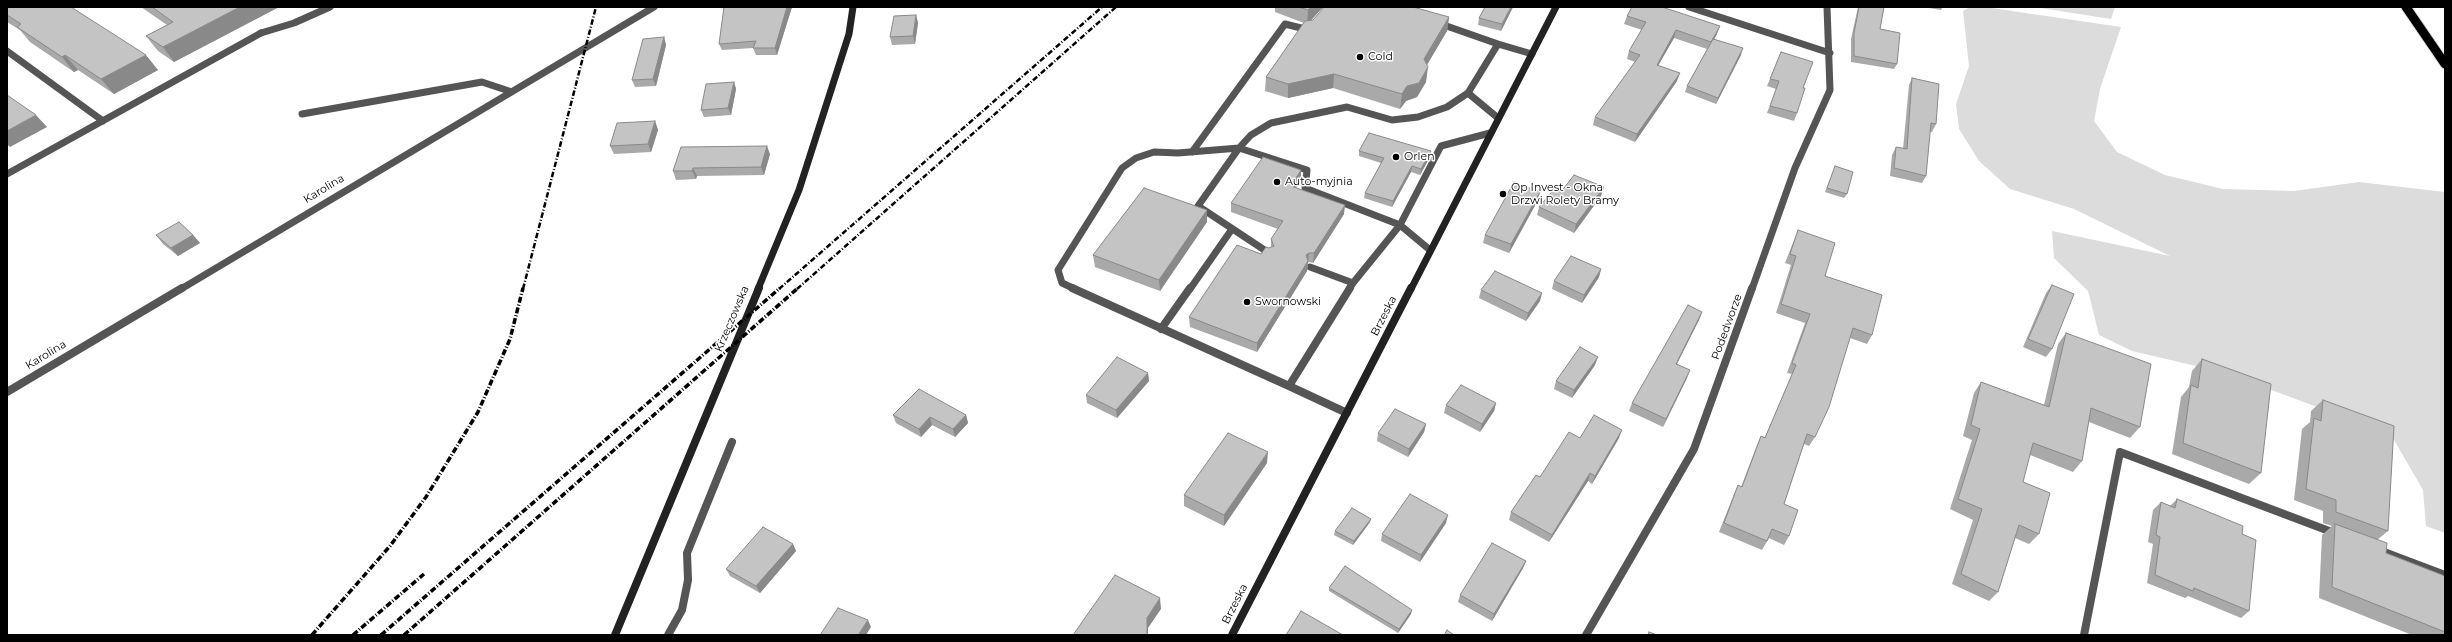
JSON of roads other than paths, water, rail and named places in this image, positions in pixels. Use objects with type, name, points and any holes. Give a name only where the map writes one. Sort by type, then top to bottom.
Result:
[{"type":"main road","name":"Krzeczowska","points":[[615,635],[798,190],[851,24],[853,7]]},
{"type":"main road","name":"Brzeska","points":[[1232,635],[1556,7]]},
{"type":"main road","points":[[2406,7],[2445,64]]},
{"type":"street","points":[[7,174],[261,33],[294,23],[330,7]]},
{"type":"street","name":"Karolina","points":[[7,392],[509,91],[654,7]]},
{"type":"street","points":[[1690,7],[1830,53]]},
{"type":"street","name":"Podedworze","points":[[1586,635],[1694,449],[1795,168],[1830,90],[1828,7]]},
{"type":"street","points":[[1427,19],[1498,44],[1532,54]]},
{"type":"street","points":[[1192,152],[1285,24],[1308,31],[1313,25]]},
{"type":"street","points":[[1269,253],[1198,206],[1239,148],[1251,135],[1270,123],[1347,108],[1392,120],[1418,118],[1447,107],[1468,94],[1498,44]]},
{"type":"street","points":[[7,51],[103,121]]},
{"type":"street","points":[[302,114],[482,82],[509,91]]},
{"type":"street","points":[[1468,94],[1498,118]]},
{"type":"street","points":[[1289,386],[1352,283],[1400,225],[1441,146],[1490,133]]},
{"type":"street","points":[[1347,413],[1062,284],[1058,270],[1122,168],[1136,158],[1154,152],[1192,152],[1239,148],[1307,170],[1305,188],[1400,225],[1430,250]]},
{"type":"street","points":[[1161,328],[1232,229]]},
{"type":"street","points":[[1310,267],[1352,283]]},
{"type":"street","points":[[668,635],[682,610],[688,580],[687,553],[732,442]]},
{"type":"street","points":[[2084,635],[2120,452],[2349,538]]},
{"type":"street","points":[[2364,544],[2445,575]]},
{"type":"railway","points":[[523,289],[596,7]]},
{"type":"railway","points":[[779,289],[1102,7]]},
{"type":"railway","points":[[797,289],[1116,7]]},
{"type":"railway","points":[[312,635],[390,546],[426,497],[478,412],[510,339],[523,288]]},
{"type":"railway","points":[[381,635],[780,288]]},
{"type":"railway","points":[[404,635],[798,288]]},
{"type":"railway","points":[[353,635],[424,574]]},
{"type":"place","name":"Cold","points":[[1360,57]]},
{"type":"place","name":"Orlen","points":[[1396,157]]},
{"type":"place","name":"Auto-myjnia","points":[[1277,182]]},
{"type":"place","name":"Op Invest - Okna Drzwi Rolety Bramy","points":[[1503,194]]},
{"type":"place","name":"Swornowski","points":[[1247,302]]}]
